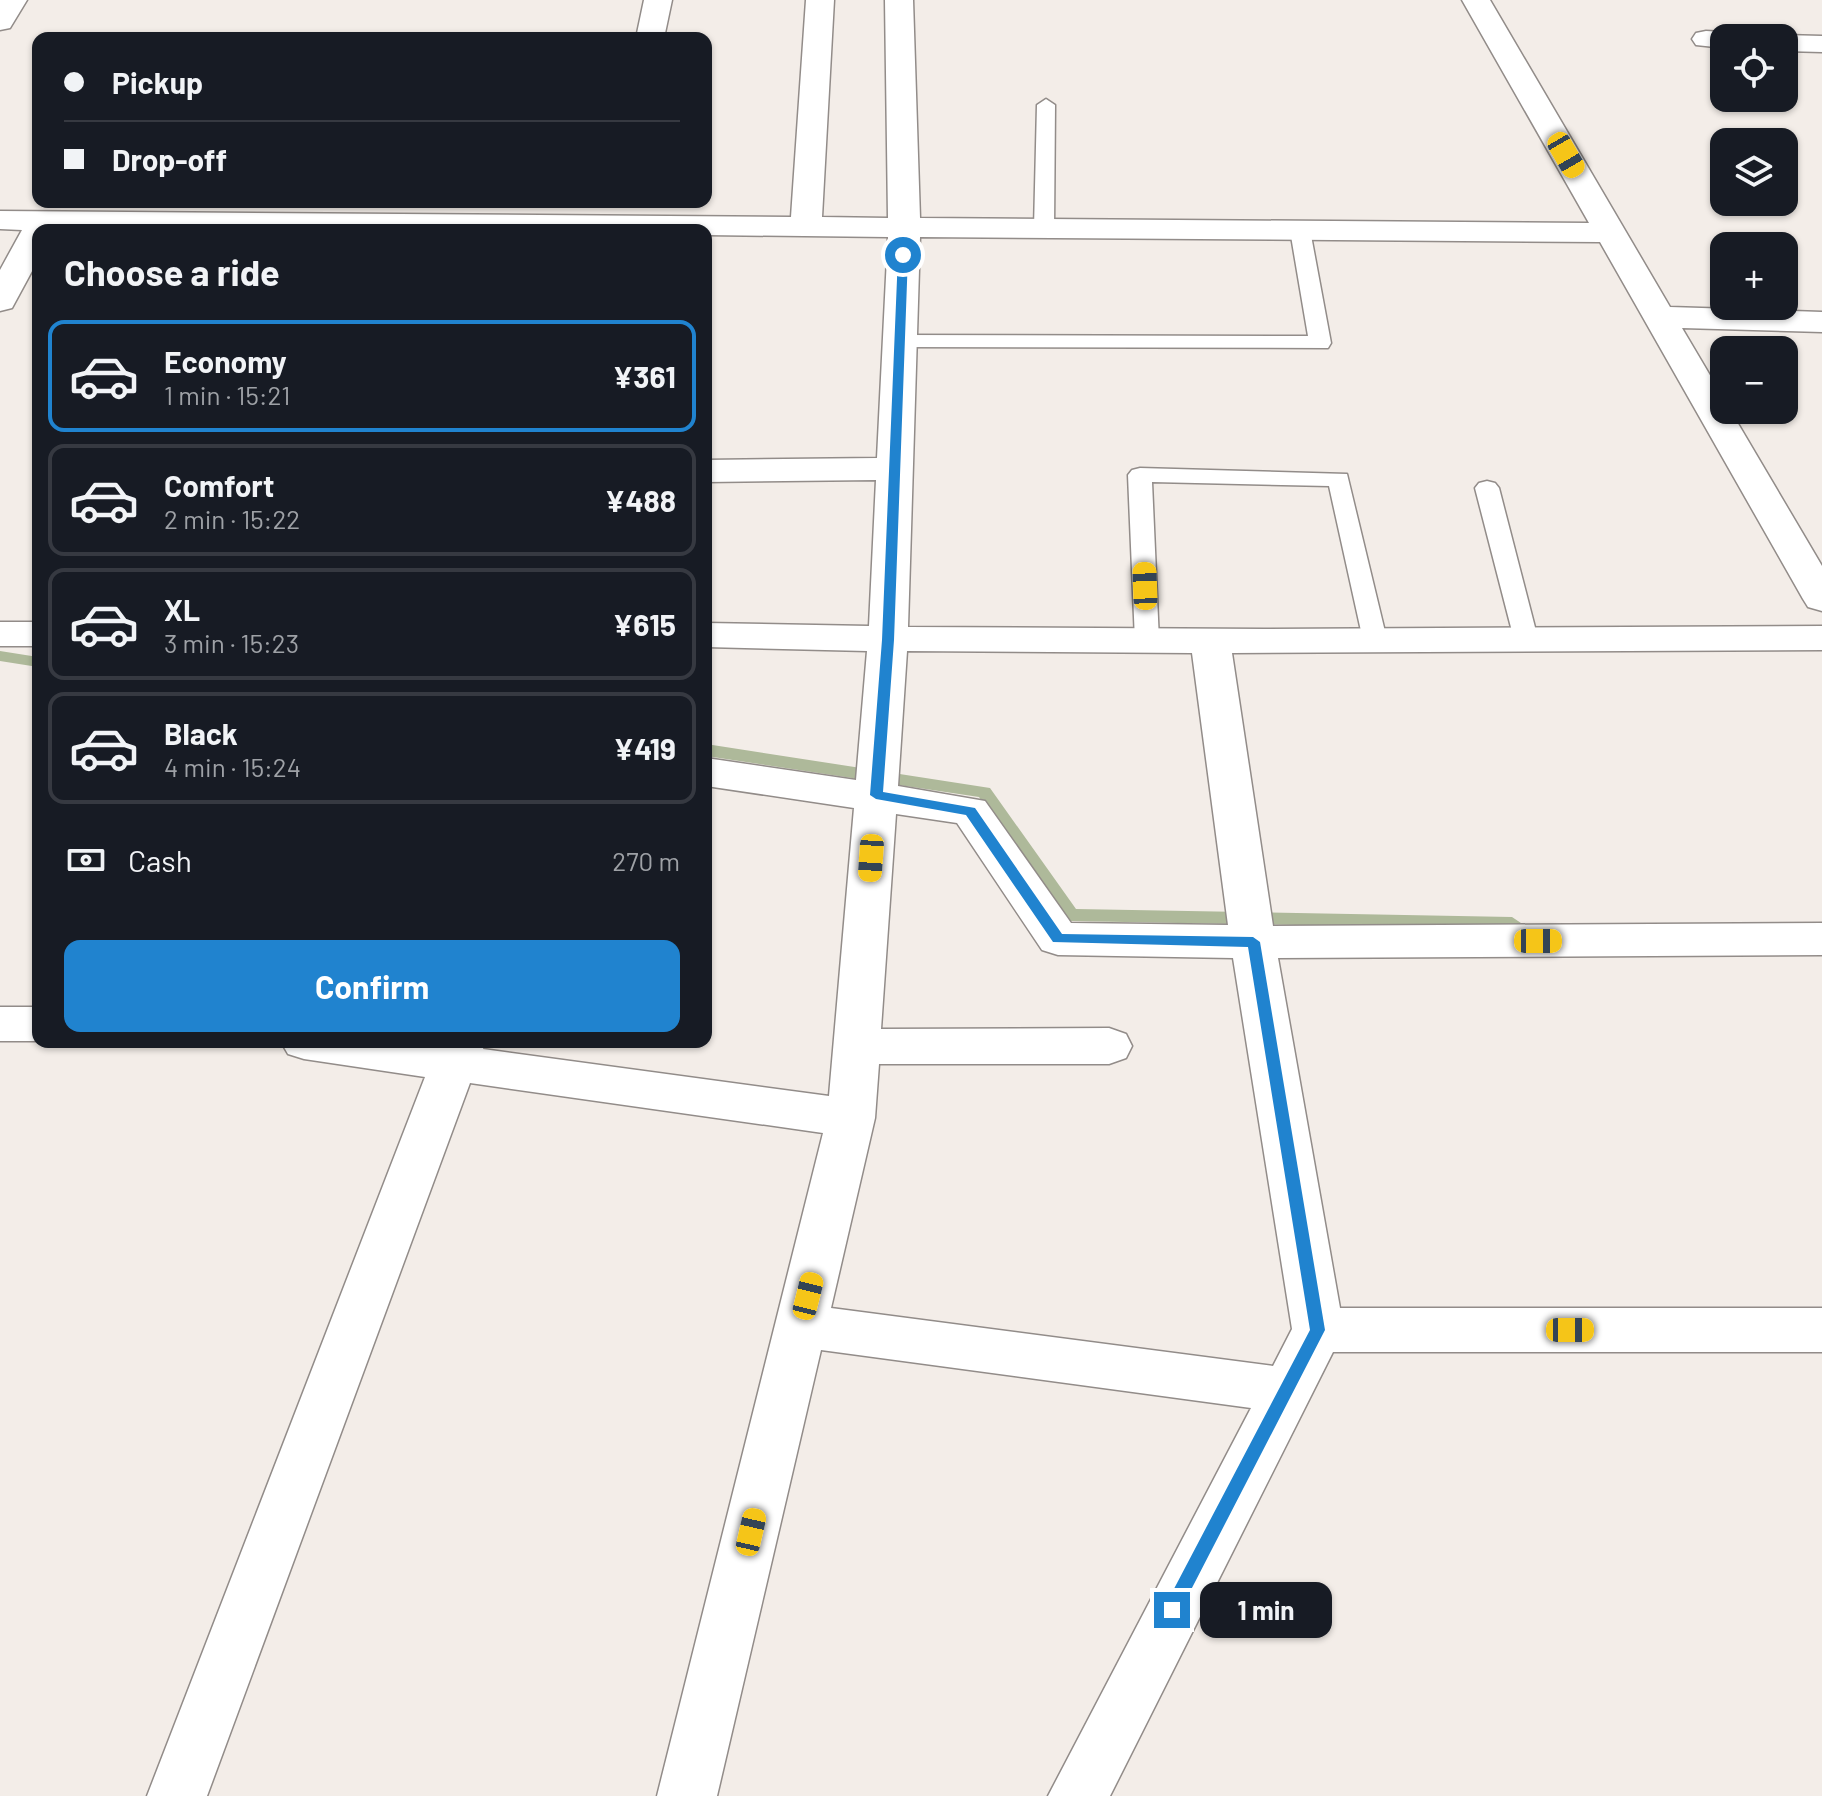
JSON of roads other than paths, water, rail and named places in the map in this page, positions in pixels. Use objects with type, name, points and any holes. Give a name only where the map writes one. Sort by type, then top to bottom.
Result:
[{"type":"street","points":[[0,22],[13,0]]},
{"type":"street","points":[[651,32],[658,0]]},
{"type":"street","points":[[806,226],[820,0]]},
{"type":"street","points":[[687,1796],[851,1118],[888,640],[904,227],[899,0]]},
{"type":"street","points":[[1476,0],[1662,317],[1822,599]]},
{"type":"street","points":[[1798,43],[1822,44]]},
{"type":"street","points":[[243,224],[414,212],[442,224]]},
{"type":"street","points":[[0,220],[157,224]]},
{"type":"street","points":[[41,224],[43,220]]},
{"type":"street","points":[[712,238],[806,226],[1612,233]]},
{"type":"street","points":[[0,301],[32,241]]},
{"type":"street","points":[[1662,317],[1822,322]]},
{"type":"street","points":[[712,471],[895,469]]},
{"type":"street","points":[[0,634],[32,634]]},
{"type":"street","points":[[712,635],[888,640],[1147,641],[1822,638]]},
{"type":"street","points":[[1078,1796],[1318,1330],[1253,942],[1210,641]]},
{"type":"street","points":[[712,773],[970,811],[1058,939],[1253,942],[1822,939]]},
{"type":"street","points":[[0,1024],[32,1024]]},
{"type":"street","points":[[857,1047],[1109,1046]]},
{"type":"street","points":[[398,1048],[460,1052],[851,1118]]},
{"type":"street","points":[[177,1796],[460,1052]]},
{"type":"street","points":[[800,1326],[1287,1390]]},
{"type":"street","points":[[1318,1330],[1822,1330]]},
{"type":"lane","points":[[1044,228],[1046,105]]},
{"type":"lane","points":[[900,341],[1320,343],[1300,230]]},
{"type":"lane","points":[[1147,641],[1140,475],[1339,479],[1375,640]]},
{"type":"lane","points":[[1487,488],[1526,639]]},
{"type":"waterway","points":[[0,656],[32,661]]},
{"type":"waterway","points":[[712,751],[984,792],[1071,915],[1512,923]]}]
